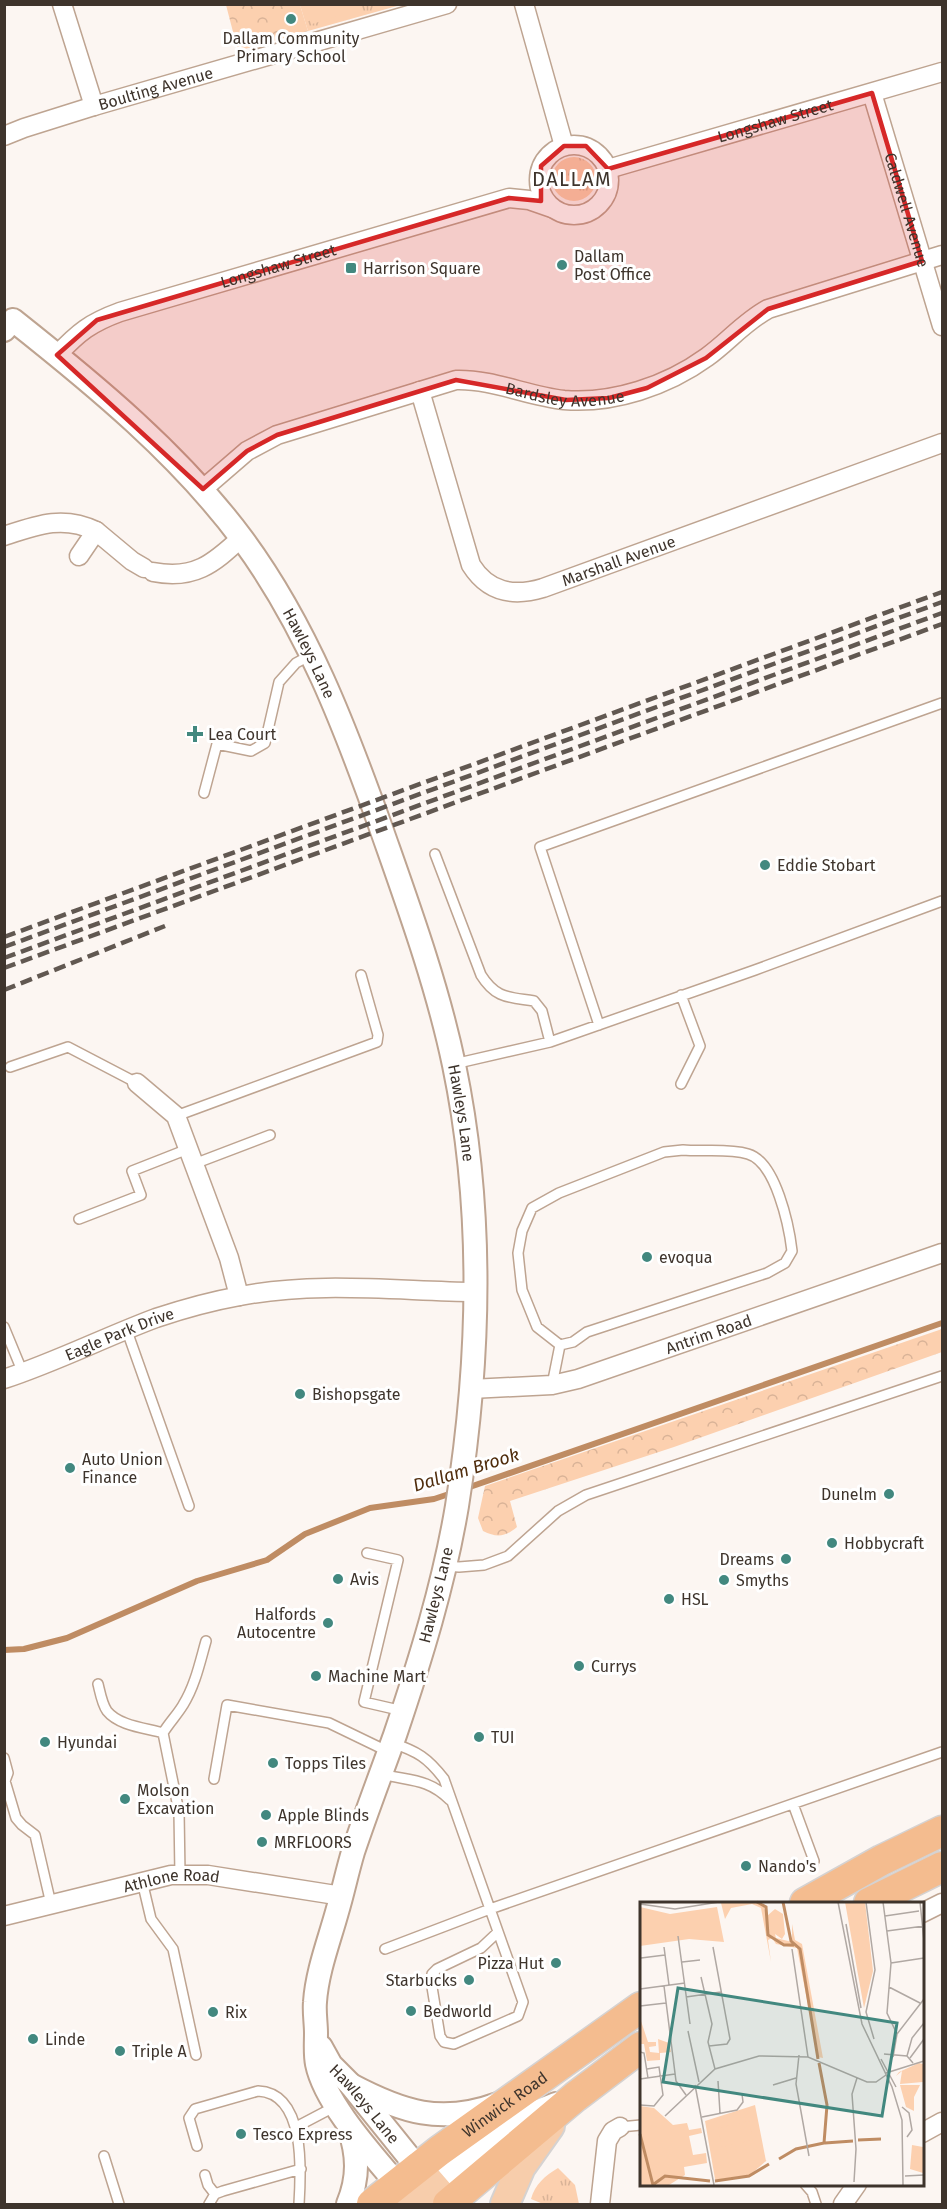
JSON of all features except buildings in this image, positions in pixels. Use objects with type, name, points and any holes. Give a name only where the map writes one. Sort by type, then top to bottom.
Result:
[{"type":"highway","points":[[807,1902],[882,1860],[942,1831]]},
{"type":"highway","points":[[870,1902],[942,1867]]},
{"type":"highway","name":"Winwick Road","points":[[426,2195],[514,2098],[640,2008]]},
{"type":"highway","name":"Winwick Road","points":[[372,2205],[426,2195],[575,2097],[640,2048]]},
{"type":"main road","points":[[505,2205],[527,2157],[575,2097]]},
{"type":"street","points":[[62,4],[94,106]]},
{"type":"street","name":"Boulting Avenue","points":[[4,136],[94,106],[447,4]]},
{"type":"street","points":[[524,4],[564,146]]},
{"type":"street","name":"Longshaw Street","points":[[608,169],[942,72]]},
{"type":"street","name":"Caldwell Avenue","points":[[872,93],[942,326]]},
{"type":"street","points":[[575,144],[586,146],[596,151],[608,169],[610,180],[608,190],[603,200],[585,214],[562,213],[552,208],[544,199],[539,177],[542,166],[547,157],[564,146],[575,144]]},
{"type":"street","name":"Longshaw Street","points":[[57,355],[82,330],[97,320],[509,198],[526,185],[542,166]]},
{"type":"street","name":"Longshaw Street","points":[[509,198],[529,200],[552,208]]},
{"type":"street","name":"Bardsley Avenue","points":[[203,489],[247,451],[277,435],[456,380],[474,379],[534,396],[566,400],[609,398],[647,388],[706,358],[752,318],[768,309],[942,255]]},
{"type":"street","name":"Hawleys Lane","points":[[7,321],[57,355],[144,431],[203,489],[241,537],[273,584],[313,654],[357,760],[407,900],[454,1064],[468,1153],[476,1292],[471,1389],[462,1470],[456,1510],[426,1638],[352,1857],[324,1957],[315,2002],[317,2064],[341,2112],[426,2195]]},
{"type":"street","name":"Marshall Avenue","points":[[420,391],[471,565],[483,581],[492,587],[516,593],[543,588],[942,443]]},
{"type":"street","points":[[4,536],[44,523],[84,525],[96,531],[149,570],[177,575],[203,568],[220,558],[241,537]]},
{"type":"street","points":[[79,556],[96,531]]},
{"type":"street","points":[[136,1083],[176,1116],[229,1258],[239,1296]]},
{"type":"street","name":"Antrim Road","points":[[471,1389],[552,1385],[578,1379],[942,1253]]},
{"type":"street","name":"Eagle Park Drive","points":[[4,1379],[156,1318],[239,1296],[292,1289],[340,1288],[476,1292]]},
{"type":"street","name":"Athlone Road","points":[[4,1916],[171,1875],[208,1875],[342,1896]]},
{"type":"street","points":[[923,1912],[942,1903]]},
{"type":"street","name":"Hawleys Lane","points":[[316,2037],[331,2065],[351,2085],[426,2195]]},
{"type":"street","points":[[351,2085],[386,2104],[418,2113],[436,2115],[472,2111],[514,2098]]},
{"type":"street","points":[[341,2112],[355,2146],[357,2169],[356,2182],[348,2205]]},
{"type":"street","points":[[923,2132],[942,2122]]},
{"type":"street","points":[[600,2205],[607,2141],[612,2131],[620,2127]]},
{"type":"street","points":[[843,2205],[856,2185]]},
{"type":"lane","points":[[204,793],[217,744],[251,751],[265,743],[279,682],[296,663],[313,654]]},
{"type":"lane","points":[[599,1025],[540,847],[942,703]]},
{"type":"lane","points":[[435,854],[481,975],[489,987],[501,996],[534,1001],[542,1011],[550,1042]]},
{"type":"lane","points":[[454,1064],[550,1042],[942,901]]},
{"type":"lane","points":[[176,1116],[377,1042],[378,1035],[361,975]]},
{"type":"lane","points":[[681,995],[700,1046],[681,1084]]},
{"type":"lane","points":[[10,1067],[68,1047],[136,1083]]},
{"type":"lane","points":[[79,1219],[141,1195],[132,1170],[270,1135]]},
{"type":"lane","points":[[683,1150],[749,1154],[762,1162],[771,1174],[789,1232],[792,1251],[784,1263],[767,1273],[587,1332],[573,1342],[560,1346],[537,1327],[522,1290],[518,1253],[522,1231],[532,1208],[559,1193],[663,1152],[683,1150]]},
{"type":"lane","points":[[4,1327],[23,1373]]},
{"type":"lane","points":[[127,1331],[189,1506]]},
{"type":"lane","points":[[552,1385],[560,1346]]},
{"type":"lane","points":[[444,1566],[484,1565],[508,1556],[558,1511],[586,1495],[942,1376]]},
{"type":"lane","points":[[367,1553],[398,1560],[364,1702],[403,1711]]},
{"type":"lane","points":[[180,1875],[179,1812],[164,1733],[192,1687],[206,1641]]},
{"type":"lane","points":[[98,1684],[105,1709],[114,1717],[120,1721],[164,1733]]},
{"type":"lane","points":[[214,1779],[227,1705],[329,1724],[390,1747],[421,1754],[433,1765],[444,1779],[523,2002],[518,2016],[454,2044],[444,2042],[440,2036],[431,1981],[432,1974],[437,1969],[481,1948],[498,1932]]},
{"type":"lane","points":[[385,1949],[490,1909],[942,1752]]},
{"type":"lane","points":[[4,1758],[8,1773],[5,1781],[16,1818],[22,1826],[35,1835],[51,1904]]},
{"type":"lane","points":[[381,1774],[422,1781],[433,1786],[453,1804]]},
{"type":"lane","points":[[794,1803],[814,1861]]},
{"type":"lane","points":[[142,1881],[151,1919],[173,1949],[196,2055]]},
{"type":"lane","points":[[197,2146],[189,2118],[195,2109],[258,2091],[266,2091],[282,2102],[296,2127],[301,2169],[299,2205]]},
{"type":"lane","points":[[296,2127],[341,2112]]},
{"type":"lane","points":[[620,2127],[640,2125]]},
{"type":"lane","points":[[104,2156],[119,2205]]},
{"type":"lane","points":[[209,2205],[215,2194],[301,2169]]},
{"type":"lane","points":[[205,2175],[208,2185],[215,2194]]},
{"type":"lane","points":[[806,2185],[812,2192],[816,2205]]},
{"type":"highlighted area","points":[[872,93],[922,261],[768,309],[706,358],[647,388],[609,398],[566,400],[456,380],[277,435],[247,451],[203,489],[57,355],[97,320],[509,198],[541,201],[541,166],[564,146],[586,146],[608,169]]},
{"type":"green space","points":[[397,4],[397,6],[308,31],[300,5]]},
{"type":"green space","name":"Dallam Community Primary School","points":[[226,5],[300,5],[308,31],[238,51]]},
{"type":"green space","points":[[306,5],[338,5],[341,15],[312,24]]},
{"type":"green space","points":[[574,157],[589,164],[596,179],[589,194],[574,201],[559,194],[552,179],[559,164]]},
{"type":"green space","points":[[942,1329],[942,1352],[674,1447],[510,1501],[517,1527],[501,1535],[483,1531],[478,1518],[485,1486]]},
{"type":"green space","points":[[558,2168],[575,2185],[579,2204],[543,2204],[531,2199],[541,2181]]},
{"type":"waterway","name":"Dallam Brook","points":[[464,1489],[942,1323]]},
{"type":"waterway","name":"Dallam Brook","points":[[4,1650],[24,1649],[67,1638],[197,1581],[267,1560],[305,1534],[370,1508],[434,1499],[455,1492]]},
{"type":"railway","points":[[4,937],[942,592]]},
{"type":"railway","points":[[4,947],[942,602]]},
{"type":"railway","points":[[4,958],[942,613]]},
{"type":"railway","points":[[4,968],[942,624]]},
{"type":"railway","points":[[4,990],[165,926]]},
{"type":"place","name":"Dallam Community Primary School","points":[[291,19]]},
{"type":"place","name":"Dallam Post Office","points":[[562,265]]},
{"type":"place","name":"Harrison Square","points":[[351,268]]},
{"type":"place","name":"Lea Court","points":[[195,734]]},
{"type":"place","name":"Eddie Stobart","points":[[765,865]]},
{"type":"place","name":"evoqua","points":[[647,1257]]},
{"type":"place","name":"Bishopsgate","points":[[300,1394]]},
{"type":"place","name":"Auto Union Finance","points":[[70,1468]]},
{"type":"place","name":"Dunelm","points":[[889,1494]]},
{"type":"place","name":"Hobbycraft","points":[[832,1543]]},
{"type":"place","name":"Dreams","points":[[786,1559]]},
{"type":"place","name":"Avis","points":[[338,1579]]},
{"type":"place","name":"Smyths","points":[[724,1580]]},
{"type":"place","name":"HSL","points":[[669,1599]]},
{"type":"place","name":"Halfords Autocentre","points":[[328,1623]]},
{"type":"place","name":"Currys","points":[[579,1666]]},
{"type":"place","name":"Machine Mart","points":[[316,1676]]},
{"type":"place","name":"TUI","points":[[479,1737]]},
{"type":"place","name":"Hyundai","points":[[45,1742]]},
{"type":"place","name":"Topps Tiles","points":[[273,1763]]},
{"type":"place","name":"Molson Excavation","points":[[125,1799]]},
{"type":"place","name":"Apple Blinds","points":[[266,1815]]},
{"type":"place","name":"MRFLOORS","points":[[262,1842]]},
{"type":"place","name":"Nando's","points":[[746,1866]]},
{"type":"place","name":"Pizza Hut","points":[[556,1963]]},
{"type":"place","name":"Starbucks","points":[[469,1980]]},
{"type":"place","name":"Bedworld","points":[[411,2011]]},
{"type":"place","name":"Rix","points":[[213,2012]]},
{"type":"place","name":"Linde","points":[[33,2039]]},
{"type":"place","name":"Triple A","points":[[120,2051]]},
{"type":"place","name":"Tesco Express","points":[[241,2134]]},
{"type":"district","name":"DALLAM","points":[[572,179]]}]
